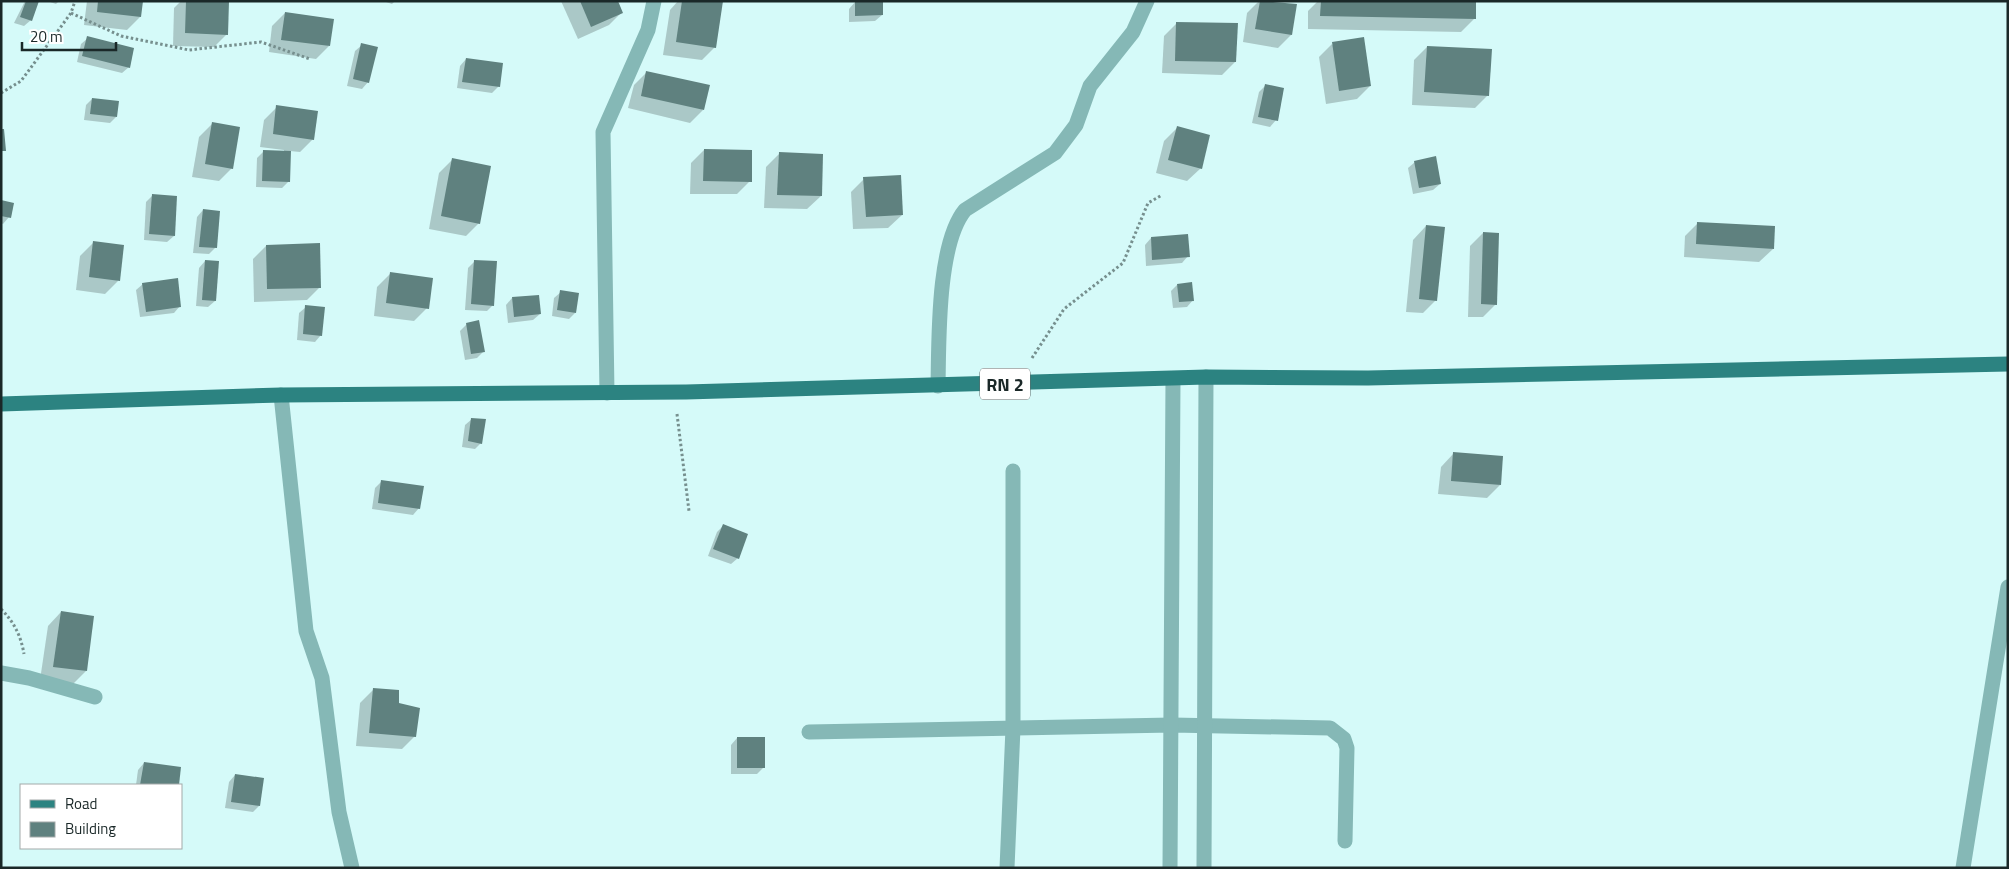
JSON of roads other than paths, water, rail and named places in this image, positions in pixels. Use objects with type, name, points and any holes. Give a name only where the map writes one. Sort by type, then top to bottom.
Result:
[{"type":"main road","name":"RN 2","points":[[1,404],[281,396],[686,392],[1206,377],[1368,378],[2008,364]]},
{"type":"street","points":[[607,393],[603,132],[648,30],[654,1]]},
{"type":"street","points":[[938,386],[940,298],[952,232],[958,219],[965,210],[1055,153],[1076,125],[1090,86],[1133,32],[1147,1]]},
{"type":"street","points":[[1204,868],[1206,377]]},
{"type":"street","points":[[1170,868],[1172,379]]},
{"type":"street","points":[[281,396],[306,631],[322,678],[339,812],[352,868]]},
{"type":"street","points":[[1007,868],[1013,728],[1013,471]]},
{"type":"street","points":[[1963,868],[2008,587]]},
{"type":"street","points":[[1,673],[28,678],[95,697]]},
{"type":"street","points":[[809,732],[1172,725],[1330,728],[1344,739],[1348,748],[1345,841]]}]
